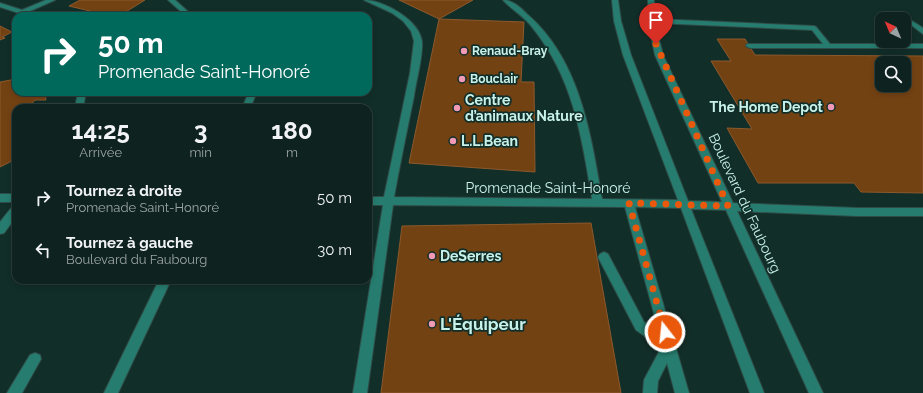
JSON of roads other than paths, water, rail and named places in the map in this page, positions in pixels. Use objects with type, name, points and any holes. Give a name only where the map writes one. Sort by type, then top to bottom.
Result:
[{"type":"street","points":[[0,4],[24,11],[52,0]]},
{"type":"street","points":[[171,0],[185,12]]},
{"type":"street","points":[[360,393],[388,202],[414,73],[418,41],[414,30],[405,20],[394,12],[367,0]]},
{"type":"street","points":[[506,0],[534,23],[554,49],[567,74],[575,93],[583,121],[598,202]]},
{"type":"street","points":[[615,0],[619,28],[627,55],[757,393]]},
{"type":"street","name":"Boulevard du Faubourg","points":[[651,0],[651,21],[659,55],[816,393]]},
{"type":"street","points":[[651,21],[814,28],[828,46]]},
{"type":"street","points":[[912,23],[923,32]]},
{"type":"street","points":[[750,46],[923,46]]},
{"type":"street","points":[[0,198],[12,198]]},
{"type":"street","name":"Promenade Saint-Honoré","points":[[372,201],[598,202],[684,204],[858,212],[923,212]]},
{"type":"street","points":[[629,203],[682,393]]},
{"type":"street","points":[[0,230],[12,215]]},
{"type":"street","points":[[604,257],[640,326],[669,346]]},
{"type":"street","points":[[111,393],[163,284]]},
{"type":"street","points":[[650,393],[651,380],[669,346]]},
{"type":"street","points":[[14,393],[35,359]]},
{"type":"place","name":"Renaud-Bray","points":[[464,51]]},
{"type":"place","name":"Bouclair","points":[[462,79]]},
{"type":"place","name":"The Home Depot","points":[[831,107]]},
{"type":"place","name":"Centre d’animaux Nature","points":[[457,108]]},
{"type":"place","name":"L.L.Bean","points":[[453,141]]},
{"type":"place","name":"DeSerres","points":[[432,256]]},
{"type":"place","name":"L'Équipeur","points":[[432,324]]}]
